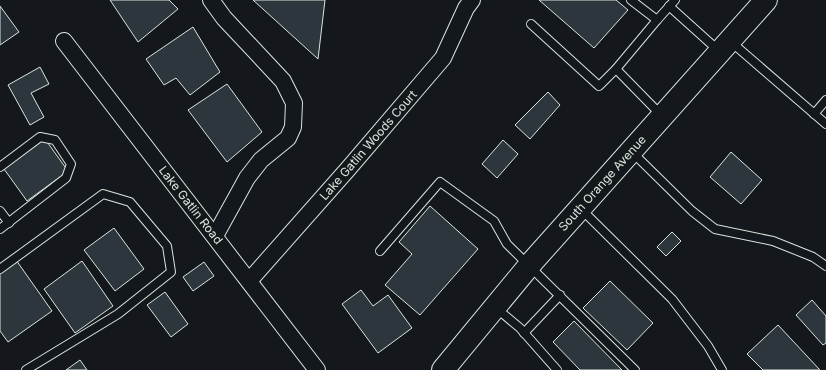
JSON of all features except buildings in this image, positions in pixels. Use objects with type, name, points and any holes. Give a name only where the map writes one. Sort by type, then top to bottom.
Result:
[{"type":"main road","name":"South Orange Avenue","points":[[443,370],[494,306],[579,208],[766,0]]},
{"type":"street","points":[[211,0],[224,18],[283,81],[294,103],[293,127],[288,138],[261,160],[247,178],[215,236]]},
{"type":"street","name":"Lake Gatlin Woods Court","points":[[249,280],[348,169],[442,58],[466,8],[472,0]]},
{"type":"street","name":"Lake Gatlin Road","points":[[64,41],[317,370]]},
{"type":"lane","points":[[631,0],[657,20]]},
{"type":"lane","points":[[531,24],[599,86],[616,69],[672,3],[724,46],[826,124]]},
{"type":"lane","points":[[616,69],[662,116]]},
{"type":"lane","points":[[814,114],[826,100]]},
{"type":"lane","points":[[0,167],[40,137],[55,140],[71,164],[66,178],[0,229]]},
{"type":"lane","points":[[631,150],[692,211],[715,229],[773,241],[813,257],[826,266]]},
{"type":"lane","points":[[380,251],[440,182],[494,221],[507,244],[635,370]]},
{"type":"lane","points":[[0,269],[104,194],[130,202],[167,246],[171,272],[118,314],[26,370]]},
{"type":"lane","points":[[579,208],[672,299],[708,346],[722,370]]},
{"type":"lane","points":[[0,211],[10,222]]},
{"type":"lane","points":[[524,333],[560,295]]},
{"type":"lane","points":[[494,306],[524,333],[557,370]]}]
